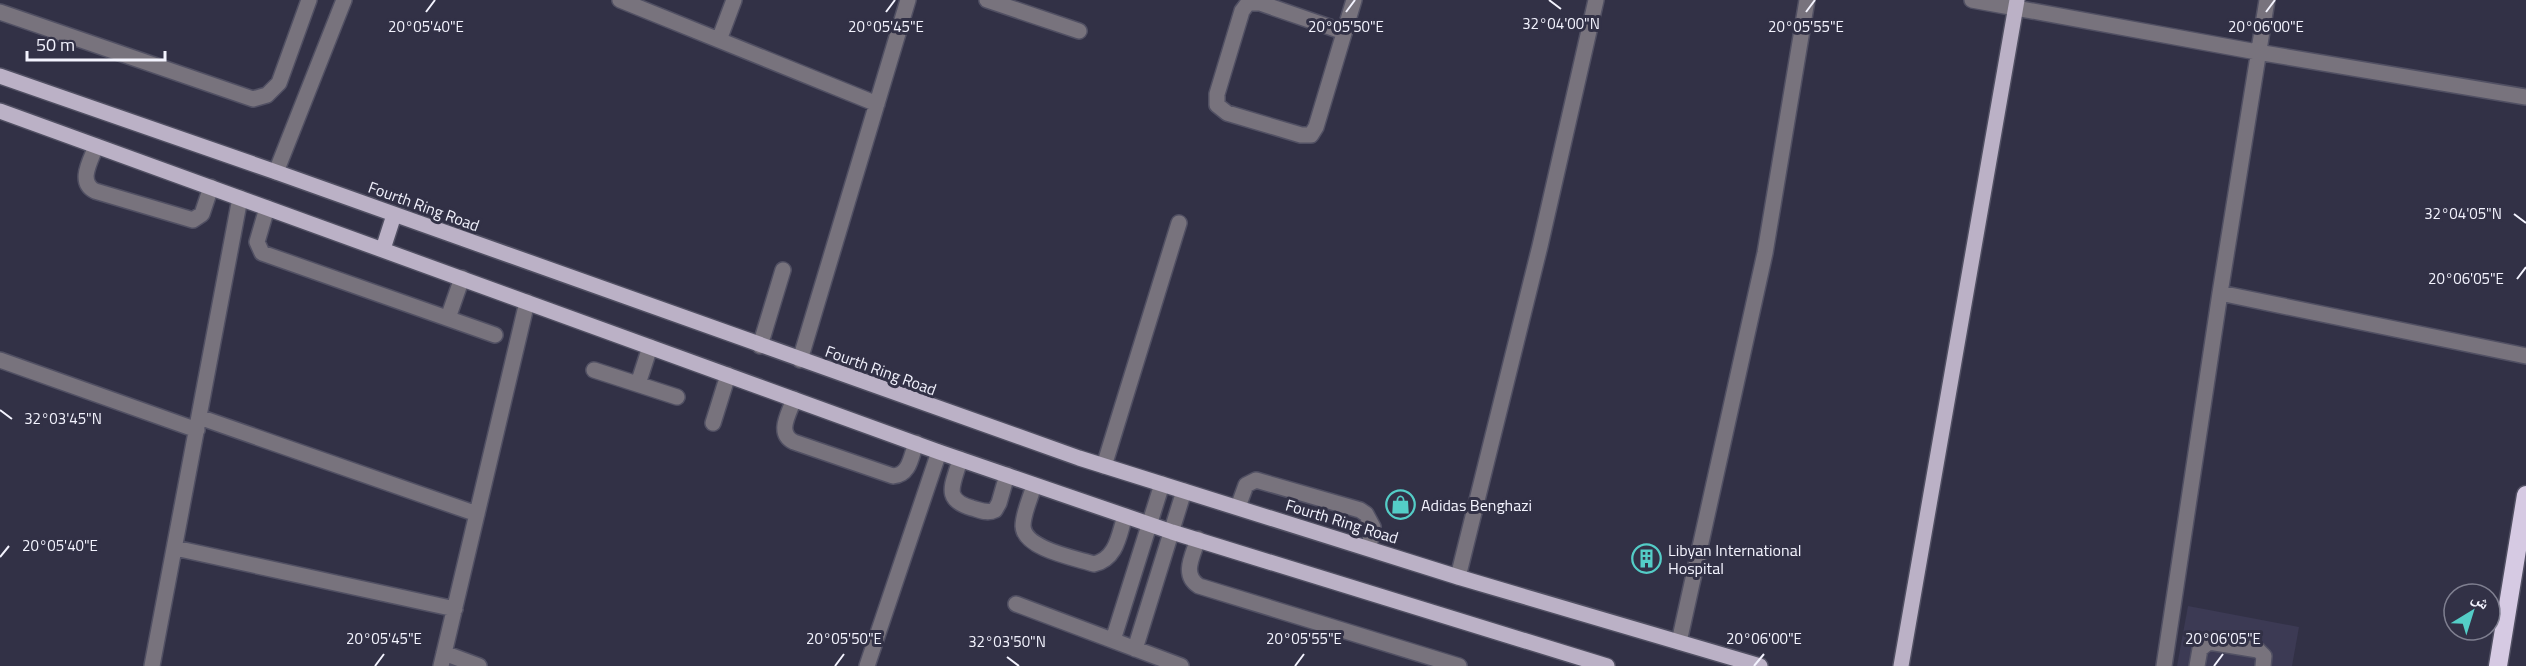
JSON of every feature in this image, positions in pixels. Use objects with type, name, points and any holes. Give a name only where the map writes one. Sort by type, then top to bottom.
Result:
[{"type":"highway","points":[[2498,666],[2526,495]]},
{"type":"main road","points":[[1901,666],[2016,4]]},
{"type":"main road","name":"Fourth Ring Road","points":[[0,76],[1104,466],[1458,577],[1760,666]]},
{"type":"main road","points":[[0,111],[939,452],[1172,532],[1607,666]]},
{"type":"main road","points":[[383,249],[394,215]]},
{"type":"street","points":[[0,12],[253,99],[267,95],[279,83],[309,0]]},
{"type":"street","points":[[276,172],[344,0]]},
{"type":"street","points":[[620,0],[877,104]]},
{"type":"street","points":[[719,40],[734,0]]},
{"type":"street","points":[[800,360],[908,0]]},
{"type":"street","points":[[987,0],[1080,32]]},
{"type":"street","points":[[1344,32],[1260,3],[1248,3],[1242,11],[1217,94],[1217,105],[1227,113],[1301,135],[1311,135],[1316,127],[1354,0]]},
{"type":"street","points":[[1458,577],[1538,257],[1596,0]]},
{"type":"street","points":[[1679,642],[1765,252],[1807,0]]},
{"type":"street","points":[[1972,0],[2016,4],[2258,52],[2526,98]]},
{"type":"street","points":[[2164,666],[2267,0]]},
{"type":"street","points":[[96,146],[86,177],[87,184],[95,191],[193,220],[202,214],[211,188]]},
{"type":"street","points":[[152,666],[240,198]]},
{"type":"street","points":[[267,208],[257,242],[262,253],[495,335]]},
{"type":"street","points":[[1104,466],[1179,223]]},
{"type":"street","points":[[760,346],[783,270]]},
{"type":"street","points":[[448,318],[462,278]]},
{"type":"street","points":[[2220,293],[2526,356]]},
{"type":"street","points":[[479,666],[443,659],[527,302]]},
{"type":"street","points":[[638,384],[650,347]]},
{"type":"street","points":[[0,360],[477,513]]},
{"type":"street","points":[[594,370],[677,397]]},
{"type":"street","points":[[712,423],[728,375]]},
{"type":"street","points":[[794,399],[784,428],[785,436],[794,442],[893,476],[898,476],[907,470],[916,443]]},
{"type":"street","points":[[867,666],[939,452]]},
{"type":"street","points":[[960,459],[951,493],[954,500],[960,504],[987,512],[995,510],[1006,475]]},
{"type":"street","points":[[1238,507],[1246,485],[1256,480],[1360,510],[1366,514],[1373,527],[1369,548]]},
{"type":"street","points":[[1034,484],[1023,522],[1026,535],[1035,544],[1094,564],[1101,562],[1112,554],[1125,516]]},
{"type":"street","points":[[1113,640],[1162,484]]},
{"type":"street","points":[[1135,649],[1184,491]]},
{"type":"street","points":[[1198,540],[1189,569],[1192,580],[1198,586],[1459,666]]},
{"type":"street","points":[[175,548],[455,609]]},
{"type":"street","points":[[1016,604],[1181,666]]},
{"type":"street","points":[[2197,666],[2200,649],[2209,642],[2258,650],[2264,656],[2263,666]]},
{"type":"shaded area","points":[[2188,606],[2299,627],[2292,666],[2177,666]]},
{"type":"place","name":"Adidas Benghazi","points":[[1400,505]]},
{"type":"place","name":"Libyan International Hospital","points":[[1647,559]]}]
